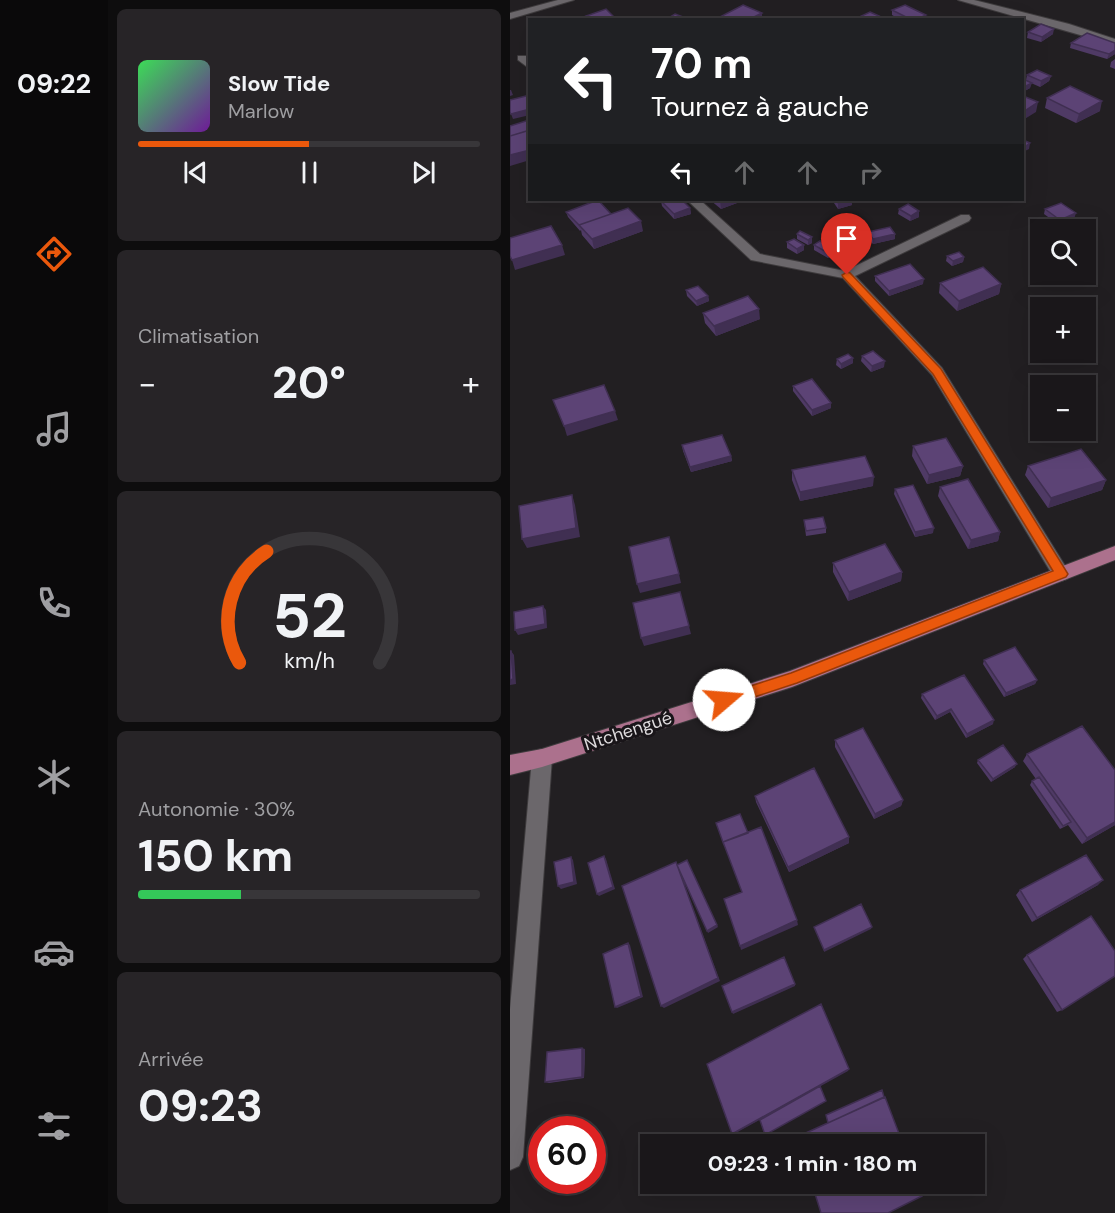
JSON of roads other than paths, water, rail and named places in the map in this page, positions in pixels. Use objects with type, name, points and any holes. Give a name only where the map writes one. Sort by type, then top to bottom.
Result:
[{"type":"main road","name":"Ntchengué","points":[[510,765],[542,758],[792,679],[1115,553]]},
{"type":"street","points":[[510,16],[569,0]]},
{"type":"street","points":[[963,0],[1066,26],[1115,42]]},
{"type":"street","points":[[694,201],[756,257],[847,275],[937,372],[1061,574]]},
{"type":"street","points":[[847,275],[964,218]]},
{"type":"street","points":[[510,1157],[542,758]]}]
